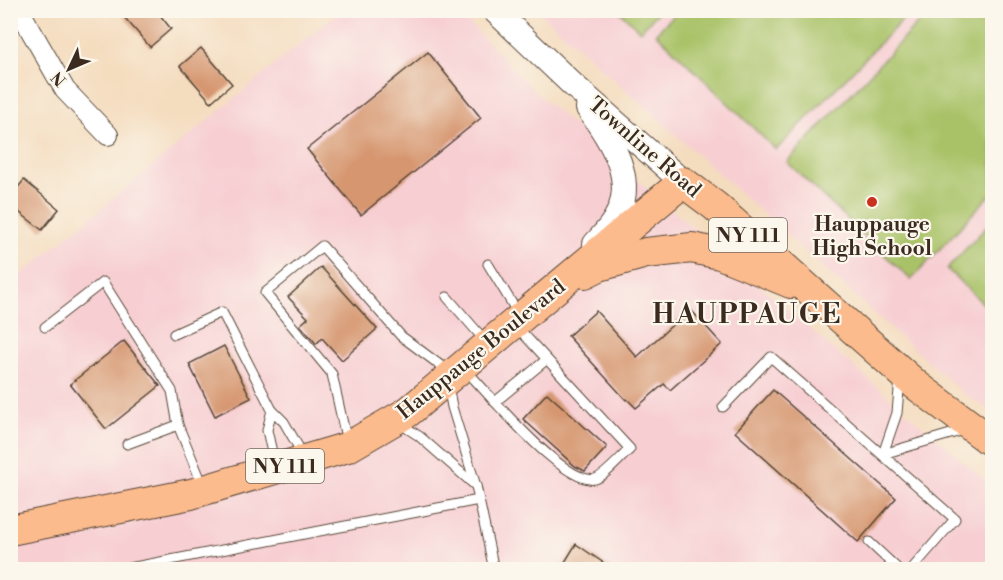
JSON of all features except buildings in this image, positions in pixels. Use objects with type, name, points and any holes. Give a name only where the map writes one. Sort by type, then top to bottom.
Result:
[{"type":"main road","name":"Hauppauge Boulevard","points":[[10,530],[204,490],[348,447],[408,412],[683,182]]},
{"type":"main road","name":"Townline Road","points":[[683,182],[715,206],[900,372],[982,435]]},
{"type":"main road","name":"NY 111","points":[[557,287],[599,266],[646,252],[692,248],[720,254],[810,291]]},
{"type":"street","points":[[19,10],[65,90],[108,135]]},
{"type":"street","name":"Townline Road","points":[[494,10],[572,84],[683,182]]},
{"type":"street","points":[[505,10],[520,35]]},
{"type":"street","points":[[557,287],[588,254],[615,219],[621,207],[625,188],[621,165],[599,124],[572,84]]},
{"type":"lane","points":[[348,447],[332,374],[265,292],[322,246],[401,336],[495,402],[569,472],[584,480],[598,479],[630,449],[546,360],[517,320],[488,264]]},
{"type":"lane","points":[[45,327],[103,282],[172,391],[178,425],[204,490]]},
{"type":"lane","points":[[447,297],[488,344]]},
{"type":"lane","points":[[174,334],[222,312],[272,410],[284,422],[305,460]]},
{"type":"lane","points":[[723,407],[771,357],[883,454],[955,519],[911,570]]},
{"type":"lane","points":[[495,402],[546,360]]},
{"type":"lane","points":[[883,454],[897,413],[900,372]]},
{"type":"lane","points":[[454,373],[452,406],[476,486],[494,570]]},
{"type":"lane","points":[[272,410],[267,430],[276,468]]},
{"type":"lane","points":[[395,420],[418,436],[476,486]]},
{"type":"lane","points":[[127,444],[178,425]]},
{"type":"lane","points":[[883,454],[982,435]]},
{"type":"lane","points":[[119,570],[478,500]]},
{"type":"lane","points":[[869,542],[899,570]]},
{"type":"shaded area","points":[[340,11],[458,11],[535,92],[992,486],[992,569],[11,569],[10,284]]},
{"type":"shaded area","name":"Hauppauge High School","points":[[538,11],[992,11],[992,412],[964,394]]},
{"type":"green space","points":[[930,10],[992,11],[992,193],[911,280],[787,162]]},
{"type":"green space","points":[[619,11],[659,11],[640,31]]},
{"type":"green space","points":[[678,11],[911,11],[776,150],[656,33]]},
{"type":"green space","points":[[992,221],[992,312],[947,269]]},
{"type":"place","name":"Hauppauge High School","points":[[872,202]]},
{"type":"district","name":"HAUPPAUGE","points":[[747,314]]}]
